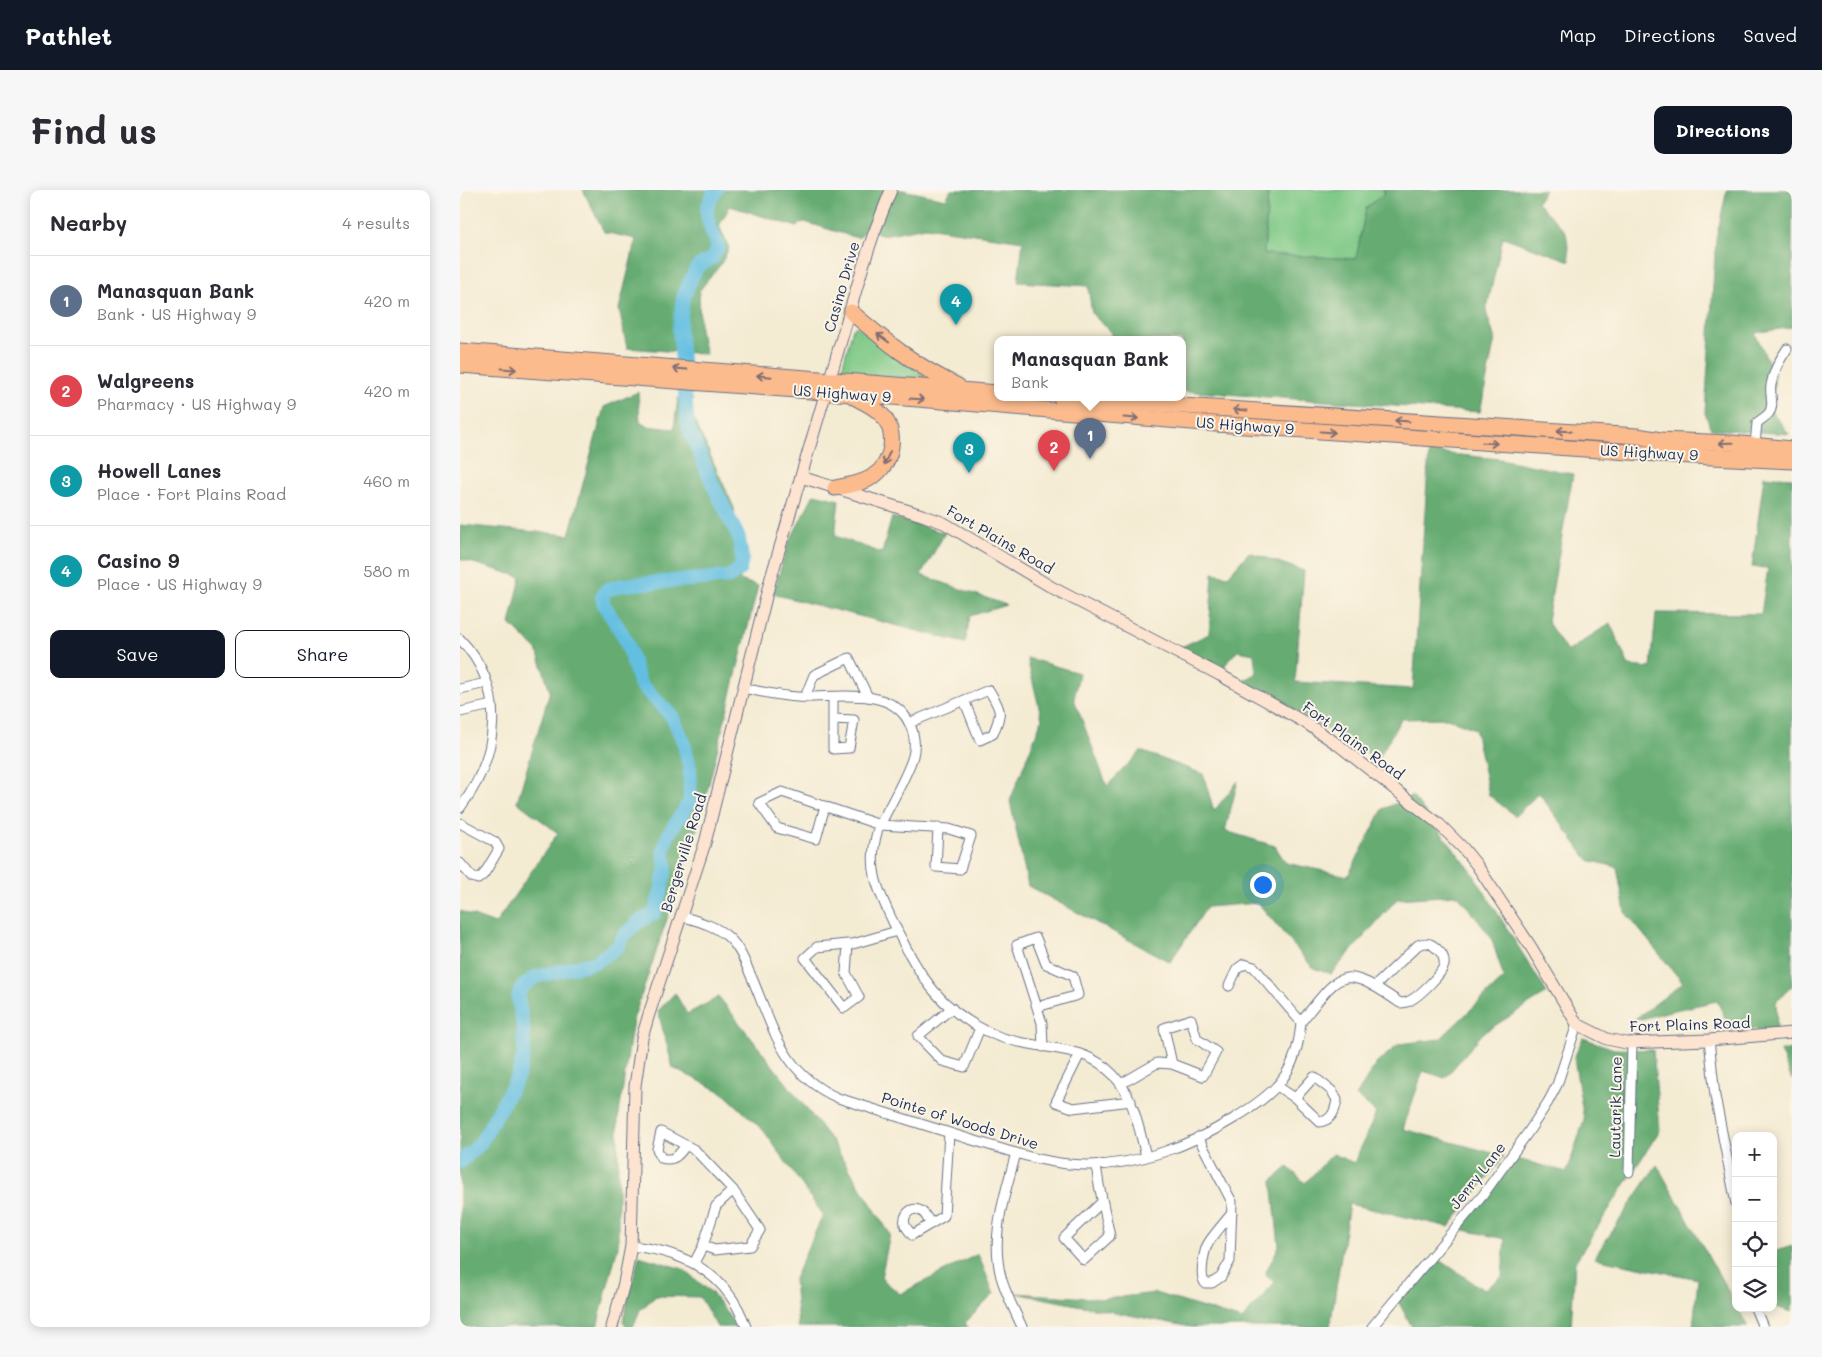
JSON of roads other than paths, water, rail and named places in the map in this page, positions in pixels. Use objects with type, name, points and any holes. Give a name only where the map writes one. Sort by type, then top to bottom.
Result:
[{"type":"highway","points":[[850,312],[917,363],[939,377],[968,390]]},
{"type":"highway","name":"US Highway 9","points":[[460,351],[650,373],[828,387],[968,390],[994,393]]},
{"type":"highway","name":"US Highway 9","points":[[460,366],[650,373]]},
{"type":"highway","name":"US Highway 9","points":[[828,387],[851,394],[1216,424],[1666,455],[1792,461]]},
{"type":"highway","points":[[836,488],[871,478],[884,465],[891,450],[892,433],[886,420],[881,414],[851,394]]},
{"type":"highway","name":"US Highway 9","points":[[1106,401],[1637,436],[1699,443],[1755,444],[1792,449]]},
{"type":"street","name":"Casino Drive","points":[[828,387],[874,233],[890,190]]},
{"type":"street","points":[[1755,444],[1757,423],[1771,409],[1770,389],[1772,379],[1782,356],[1788,350]]},
{"type":"street","name":"Bergerville Road","points":[[612,1327],[624,1283],[631,1246],[637,1064],[648,1014],[712,817],[770,581],[828,387]]},
{"type":"street","name":"Fort Plains Road","points":[[801,477],[944,523],[1076,601],[1271,703],[1306,723],[1336,744],[1439,824],[1463,848],[1507,910],[1577,1024],[1606,1039],[1632,1043],[1709,1040],[1792,1033]]},
{"type":"street","points":[[460,640],[477,661],[486,683],[492,705],[493,733],[486,763],[474,787],[460,808]]},
{"type":"street","points":[[805,697],[814,675],[849,658],[868,697]]},
{"type":"street","points":[[460,690],[486,683]]},
{"type":"street","points":[[744,688],[784,696],[868,697],[890,702],[898,708],[910,723],[914,736],[912,757],[880,824],[874,841],[874,875],[881,896],[911,960],[934,991],[952,1008],[980,1028],[1008,1040],[1080,1054],[1105,1067],[1121,1084],[1131,1101],[1146,1156]]},
{"type":"street","points":[[910,723],[964,700],[990,690],[1000,708],[1000,718],[993,734],[980,740],[964,700]]},
{"type":"street","points":[[833,697],[833,719]]},
{"type":"street","points":[[460,712],[492,705]]},
{"type":"street","points":[[825,806],[816,839],[777,828],[759,803],[782,792],[825,806],[880,824],[948,828],[971,836],[960,869],[936,867],[938,828]]},
{"type":"street","points":[[460,823],[495,842],[499,849],[484,874],[478,879],[472,878],[460,863]]},
{"type":"street","name":"Pointe of Woods Drive","points":[[681,916],[714,927],[736,945],[791,1064],[805,1078],[826,1093],[1016,1153],[1061,1164],[1096,1165],[1146,1156],[1198,1137],[1243,1114],[1277,1086],[1293,1061],[1299,1040],[1301,1022]]},
{"type":"street","points":[[848,944],[846,973],[859,997],[844,1008],[805,958],[817,947],[848,944],[897,931]]},
{"type":"street","points":[[1037,1007],[1078,995],[1073,976],[1046,964],[1036,938],[1017,945],[1042,1023],[1043,1047]]},
{"type":"street","points":[[1229,986],[1237,970],[1244,964],[1254,967],[1301,1022],[1330,986],[1342,978],[1352,977],[1375,986],[1400,1003],[1410,1001],[1422,992],[1442,970],[1445,963],[1442,953],[1433,945],[1425,942],[1418,945],[1375,986]]},
{"type":"street","points":[[952,1008],[918,1036],[942,1061],[964,1067],[980,1028]]},
{"type":"street","points":[[1121,1084],[1157,1063],[1172,1064],[1203,1076],[1216,1052],[1197,1039],[1191,1019],[1164,1028],[1172,1064]]},
{"type":"street","name":"Jerry Lane","points":[[1372,1327],[1483,1194],[1529,1131],[1557,1084],[1577,1024]]},
{"type":"street","points":[[1709,1040],[1715,1096],[1732,1183]]},
{"type":"street","name":"Lautarik Lane","points":[[1628,1172],[1632,1043]]},
{"type":"street","points":[[1080,1054],[1056,1102],[1073,1108],[1131,1101]]},
{"type":"street","points":[[1277,1086],[1295,1098],[1320,1122],[1327,1121],[1335,1111],[1337,1100],[1332,1091],[1314,1077],[1295,1098]]},
{"type":"street","points":[[931,1224],[944,1216],[949,1132]]},
{"type":"street","points":[[1198,1137],[1232,1202],[1232,1213],[1230,1261],[1221,1277],[1212,1283],[1205,1283],[1202,1280],[1201,1274],[1208,1244],[1232,1213]]},
{"type":"street","points":[[686,1145],[695,1150],[733,1190],[760,1230],[750,1246],[715,1250],[703,1246]]},
{"type":"street","points":[[1016,1153],[999,1218],[997,1248],[1004,1286],[1022,1327]]},
{"type":"street","points":[[1096,1165],[1110,1236],[1084,1260],[1064,1238],[1102,1202]]},
{"type":"street","points":[[694,1263],[703,1246],[716,1206],[733,1190]]},
{"type":"street","points":[[631,1246],[665,1251],[694,1263],[708,1273],[723,1288],[736,1305],[746,1327]]},
{"type":"street","points":[[1756,1312],[1764,1327]]},
{"type":"waterway","points":[[460,1162],[480,1144],[518,1076],[524,1054],[523,1026],[518,997],[521,988],[535,977],[596,962],[618,946],[624,935],[640,921],[654,914],[666,866],[663,851],[668,835],[690,801],[690,768],[683,740],[672,716],[640,684],[625,638],[604,605],[602,597],[606,590],[622,585],[729,577],[740,569],[742,558],[739,538],[688,427],[679,329],[683,298],[692,277],[697,267],[712,258],[718,247],[709,225],[707,212],[716,190]]},
{"type":"place","name":"Casino 9","points":[[956,325]]},
{"type":"place","name":"Manasquan Bank","points":[[1090,459]]},
{"type":"place","name":"Walgreens","points":[[1054,471]]},
{"type":"place","name":"Howell Lanes","points":[[969,473]]}]
